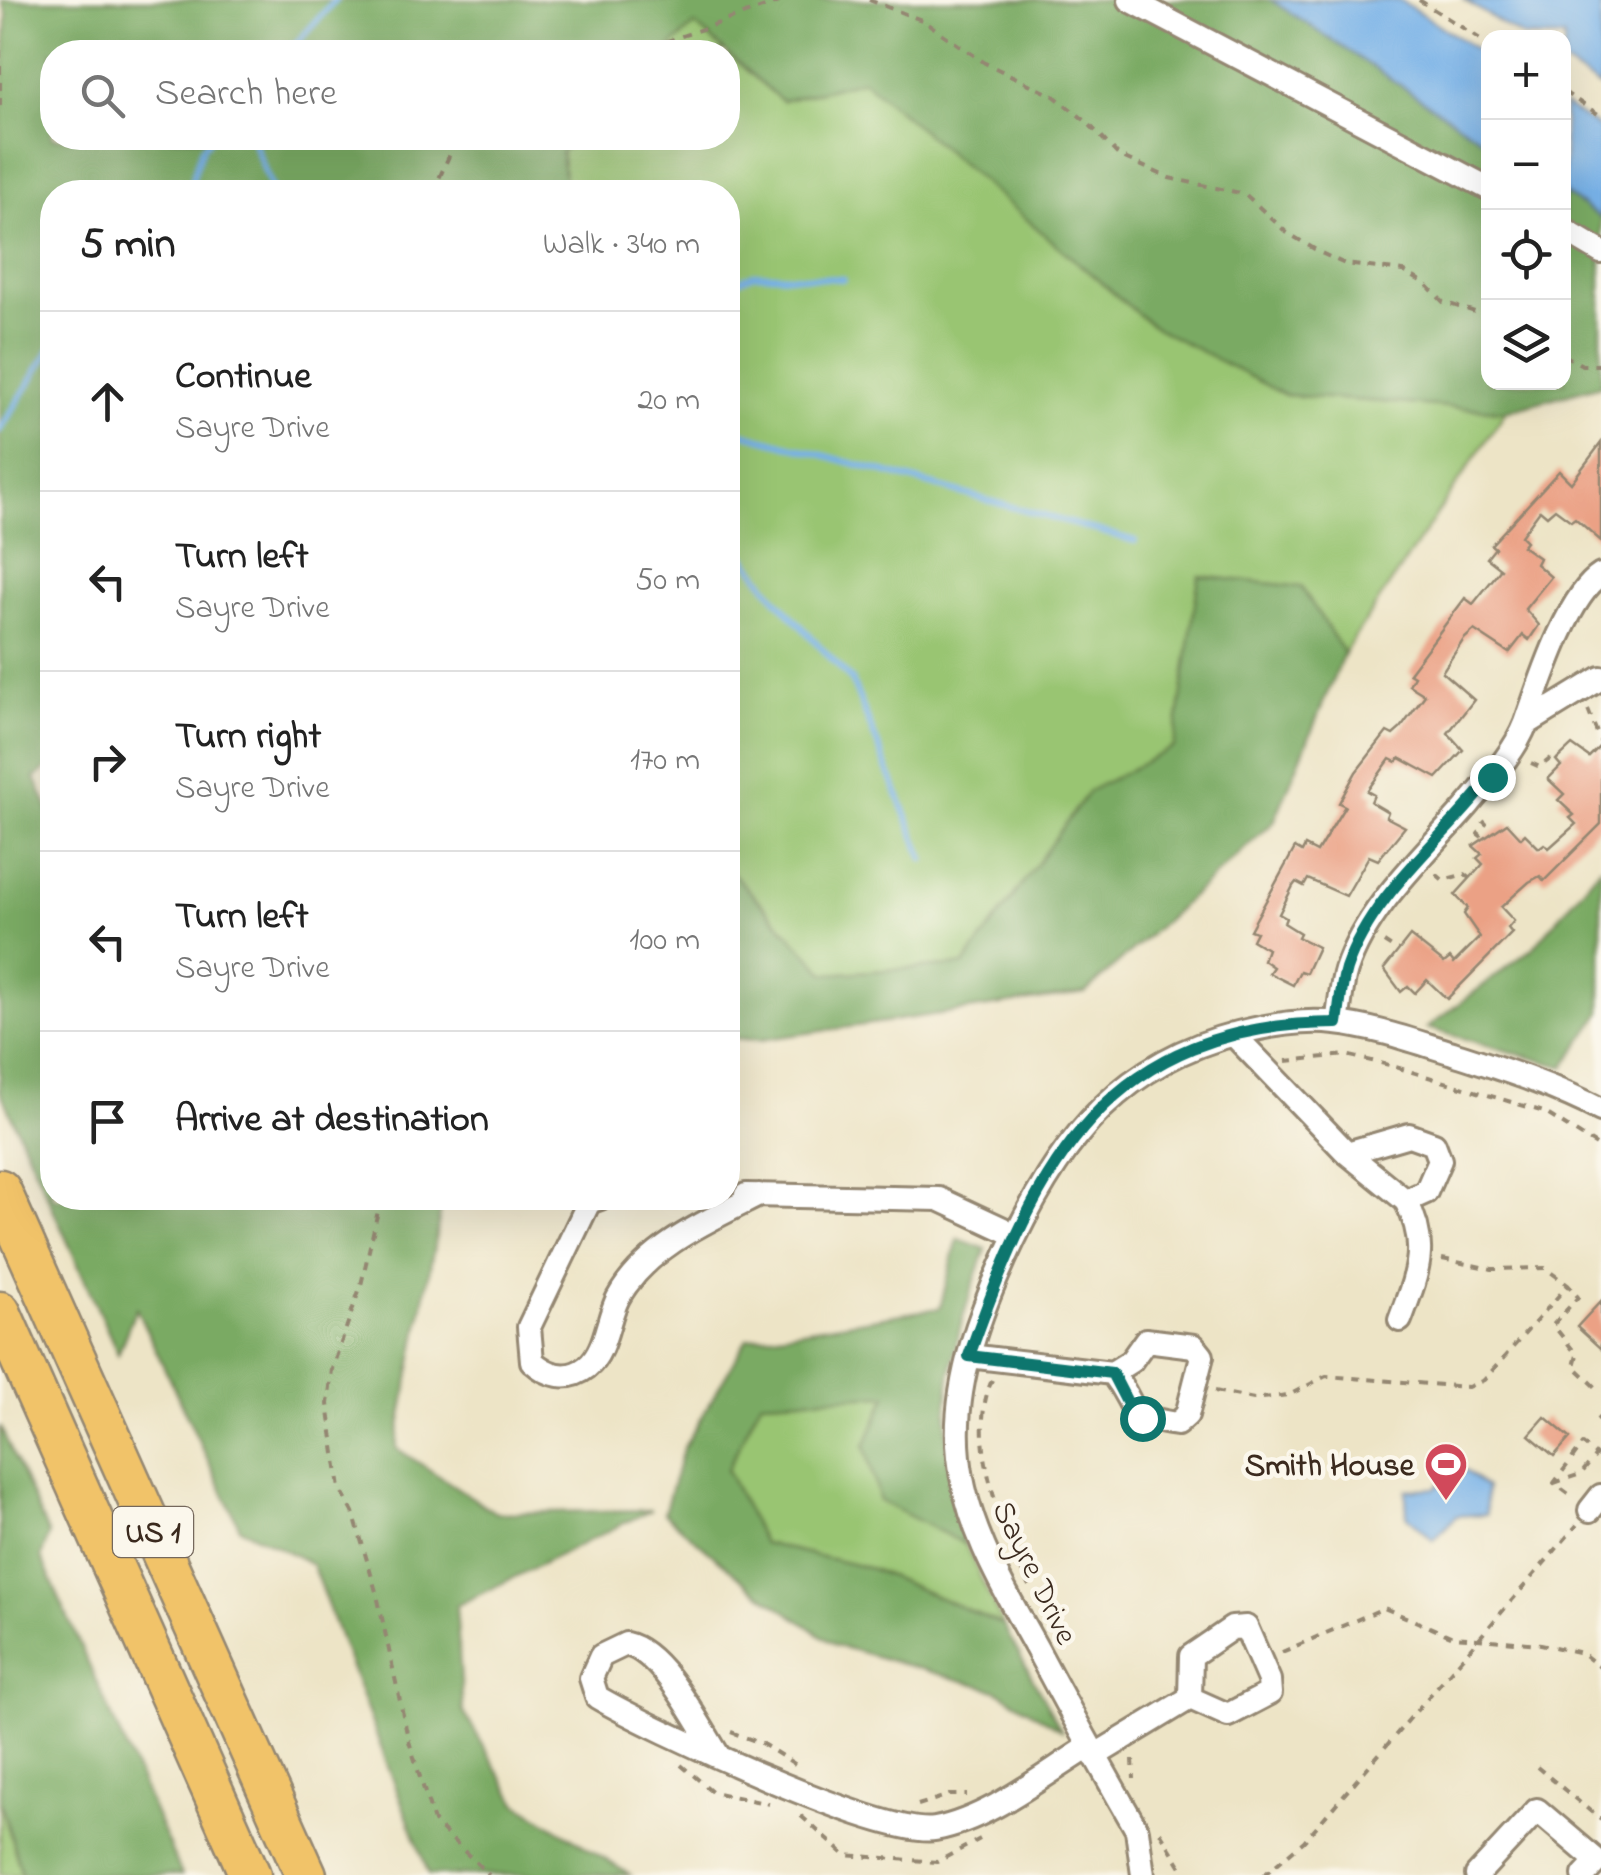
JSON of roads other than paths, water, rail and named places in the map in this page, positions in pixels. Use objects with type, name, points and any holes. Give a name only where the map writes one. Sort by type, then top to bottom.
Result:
[{"type":"highway","name":"US 1","points":[[0,1190],[306,1875]]},
{"type":"highway","name":"US 1","points":[[0,1312],[241,1864]]},
{"type":"street","points":[[1130,0],[1481,184]]},
{"type":"street","points":[[1571,234],[1601,252]]},
{"type":"street","points":[[1337,1023],[1346,970],[1360,939],[1391,893],[1490,780],[1526,724],[1530,702],[1580,599],[1601,575]]},
{"type":"street","points":[[1526,724],[1601,678]]},
{"type":"street","name":"Sayre Drive","points":[[1143,1875],[1137,1830],[994,1570],[967,1509],[958,1453],[969,1356],[1016,1234],[1069,1142],[1124,1084],[1193,1044],[1304,1022],[1337,1023],[1406,1039],[1554,1085],[1601,1110]]},
{"type":"street","points":[[1233,1034],[1347,1153],[1406,1200],[1420,1232],[1419,1258],[1400,1320]]},
{"type":"street","points":[[1347,1153],[1408,1135],[1434,1144],[1440,1160],[1426,1192],[1406,1200]]},
{"type":"street","points":[[740,1194],[938,1198],[1016,1234]]},
{"type":"street","points":[[740,1205],[759,1195]]},
{"type":"street","points":[[585,1210],[530,1328],[532,1361],[546,1374],[572,1375],[589,1366],[617,1299],[642,1264],[730,1210]]},
{"type":"street","points":[[969,1356],[1112,1373]]},
{"type":"street","points":[[718,1755],[672,1683],[645,1652],[626,1644],[601,1656],[592,1678],[597,1697],[639,1721],[718,1755],[842,1808],[914,1830],[969,1818],[1190,1698]]},
{"type":"street","points":[[1477,1875],[1537,1810],[1597,1861],[1584,1875]]},
{"type":"water","points":[[1271,0],[1400,0],[1481,52],[1481,138]]},
{"type":"water","points":[[1464,0],[1601,0],[1601,88],[1571,69],[1571,30],[1512,30]]},
{"type":"water","points":[[1571,110],[1601,129],[1601,218],[1571,198]]},
{"type":"water","name":"Smith House","points":[[1458,1464],[1486,1488],[1486,1514],[1456,1516],[1434,1540],[1407,1516],[1406,1490],[1436,1488]]},
{"type":"waterway","points":[[300,40],[335,0]]},
{"type":"waterway","points":[[192,180],[201,150]]},
{"type":"waterway","points":[[257,150],[268,180]]},
{"type":"waterway","points":[[740,280],[754,274],[843,279]]},
{"type":"waterway","points":[[0,430],[40,366]]},
{"type":"waterway","points":[[740,432],[1135,541]]},
{"type":"waterway","points":[[740,551],[777,600],[852,681],[924,859]]},
{"type":"place","name":"Smith House","points":[[1446,1502]]}]
